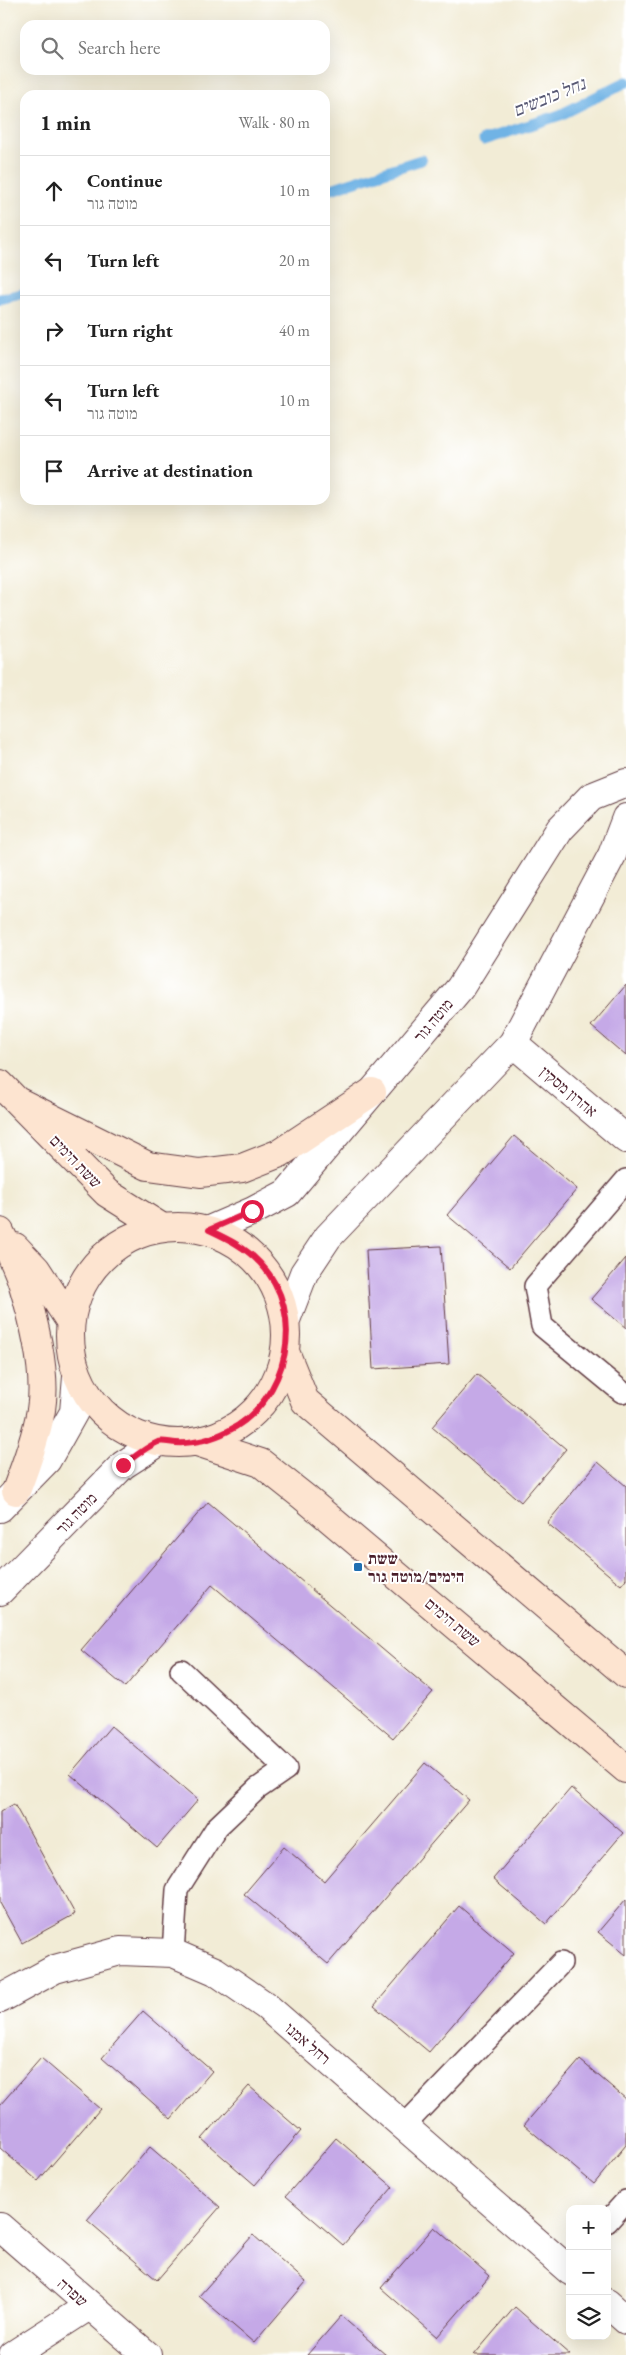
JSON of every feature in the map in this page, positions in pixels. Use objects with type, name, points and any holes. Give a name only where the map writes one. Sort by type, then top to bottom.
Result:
[{"type":"main road","points":[[8,1092],[148,1166],[200,1173],[242,1168],[280,1153],[372,1092]]},
{"type":"main road","name":"ששת הימים","points":[[8,1092],[107,1193],[161,1227]]},
{"type":"main road","points":[[185,1226],[209,1230],[237,1243],[261,1264],[278,1290],[286,1320],[286,1354],[275,1386],[255,1412],[228,1431],[197,1442],[159,1442],[125,1429],[97,1407],[77,1377],[70,1350],[70,1321],[79,1288],[99,1259],[127,1238],[161,1227],[185,1226]]},
{"type":"main road","points":[[0,1232],[36,1268],[70,1321]]},
{"type":"main road","points":[[0,1232],[23,1284],[34,1328],[41,1373],[40,1416],[34,1440],[8,1500]]},
{"type":"main road","points":[[286,1354],[305,1402],[626,1674]]},
{"type":"main road","name":"ששת הימים","points":[[197,1442],[261,1463],[312,1503],[626,1769]]},
{"type":"street","name":"מוטה גור","points":[[209,1230],[288,1193],[460,988],[560,830],[591,797],[626,783]]},
{"type":"street","points":[[286,1320],[304,1273],[328,1237],[513,1043],[612,855],[626,818]]},
{"type":"street","name":"אהרון מסקין","points":[[513,1043],[626,1139]]},
{"type":"street","points":[[8,1500],[46,1460],[74,1412],[77,1377]]},
{"type":"street","name":"מוטה גור","points":[[0,1592],[123,1465],[159,1442]]},
{"type":"street","name":"רחל אמנו","points":[[0,1999],[55,1969],[120,1951],[173,1954],[216,1971],[266,2006],[566,2265]]},
{"type":"street","name":"שפרה","points":[[0,2227],[147,2355]]},
{"type":"street","points":[[13,2355],[89,2306]]},
{"type":"street","points":[[611,2307],[626,2320]]},
{"type":"lane","points":[[622,1392],[542,1326],[535,1286],[626,1180]]},
{"type":"lane","points":[[173,1954],[177,1890],[217,1827],[257,1790],[286,1769],[181,1670]]},
{"type":"lane","points":[[404,2126],[561,1962]]},
{"type":"lane","points":[[611,2218],[626,2201]]},
{"type":"building","points":[[626,985],[626,1056],[591,1026]]},
{"type":"building","points":[[514,1136],[577,1189],[510,1268],[447,1215]]},
{"type":"building","points":[[441,1246],[449,1364],[373,1369],[366,1250]]},
{"type":"building","points":[[626,1258],[626,1328],[591,1299]]},
{"type":"building","points":[[477,1374],[566,1449],[521,1502],[432,1427]]},
{"type":"building","points":[[598,1462],[626,1486],[626,1579],[621,1585],[547,1523]]},
{"type":"building","points":[[208,1502],[433,1692],[393,1738],[212,1585],[125,1687],[81,1650]]},
{"type":"building","points":[[111,1726],[198,1800],[157,1848],[70,1774]]},
{"type":"building","points":[[425,1763],[469,1800],[328,1964],[244,1894],[284,1847],[324,1881]]},
{"type":"building","points":[[571,1788],[623,1833],[546,1924],[493,1879]]},
{"type":"building","points":[[14,1804],[75,1914],[22,1943],[0,1903],[0,1812]]},
{"type":"building","points":[[626,1899],[626,1955],[598,1932]]},
{"type":"building","points":[[459,1906],[514,1953],[429,2052],[374,2006]]},
{"type":"building","points":[[143,2011],[212,2071],[171,2119],[102,2058]]},
{"type":"building","points":[[41,2058],[100,2109],[38,2181],[0,2148],[0,2105]]},
{"type":"building","points":[[580,2060],[626,2099],[626,2145],[594,2184],[524,2125]]},
{"type":"building","points":[[249,2086],[301,2131],[255,2185],[202,2139]]},
{"type":"building","points":[[336,2138],[393,2187],[343,2245],[286,2196]]},
{"type":"building","points":[[150,2147],[220,2207],[157,2280],[87,2220]]},
{"type":"building","points":[[434,2227],[490,2276],[437,2337],[381,2288]]},
{"type":"building","points":[[253,2235],[306,2282],[254,2343],[199,2296]]},
{"type":"building","points":[[515,2307],[570,2355],[474,2355]]},
{"type":"building","points":[[341,2316],[386,2355],[307,2355]]},
{"type":"waterway","name":"נחל כובשים","points":[[484,140],[560,115],[626,82]]},
{"type":"waterway","name":"נחל כובשים","points":[[330,189],[421,160]]},
{"type":"waterway","name":"נחל כובשים","points":[[0,299],[20,294]]},
{"type":"place","name":"ששת הימים/מוטה גור","points":[[358,1567]]},
{"type":"route","points":[[123,1465],[159,1442],[197,1442],[228,1431],[255,1412],[275,1386],[286,1354],[286,1320],[278,1290],[261,1264],[237,1243],[209,1230],[252,1211]]}]
